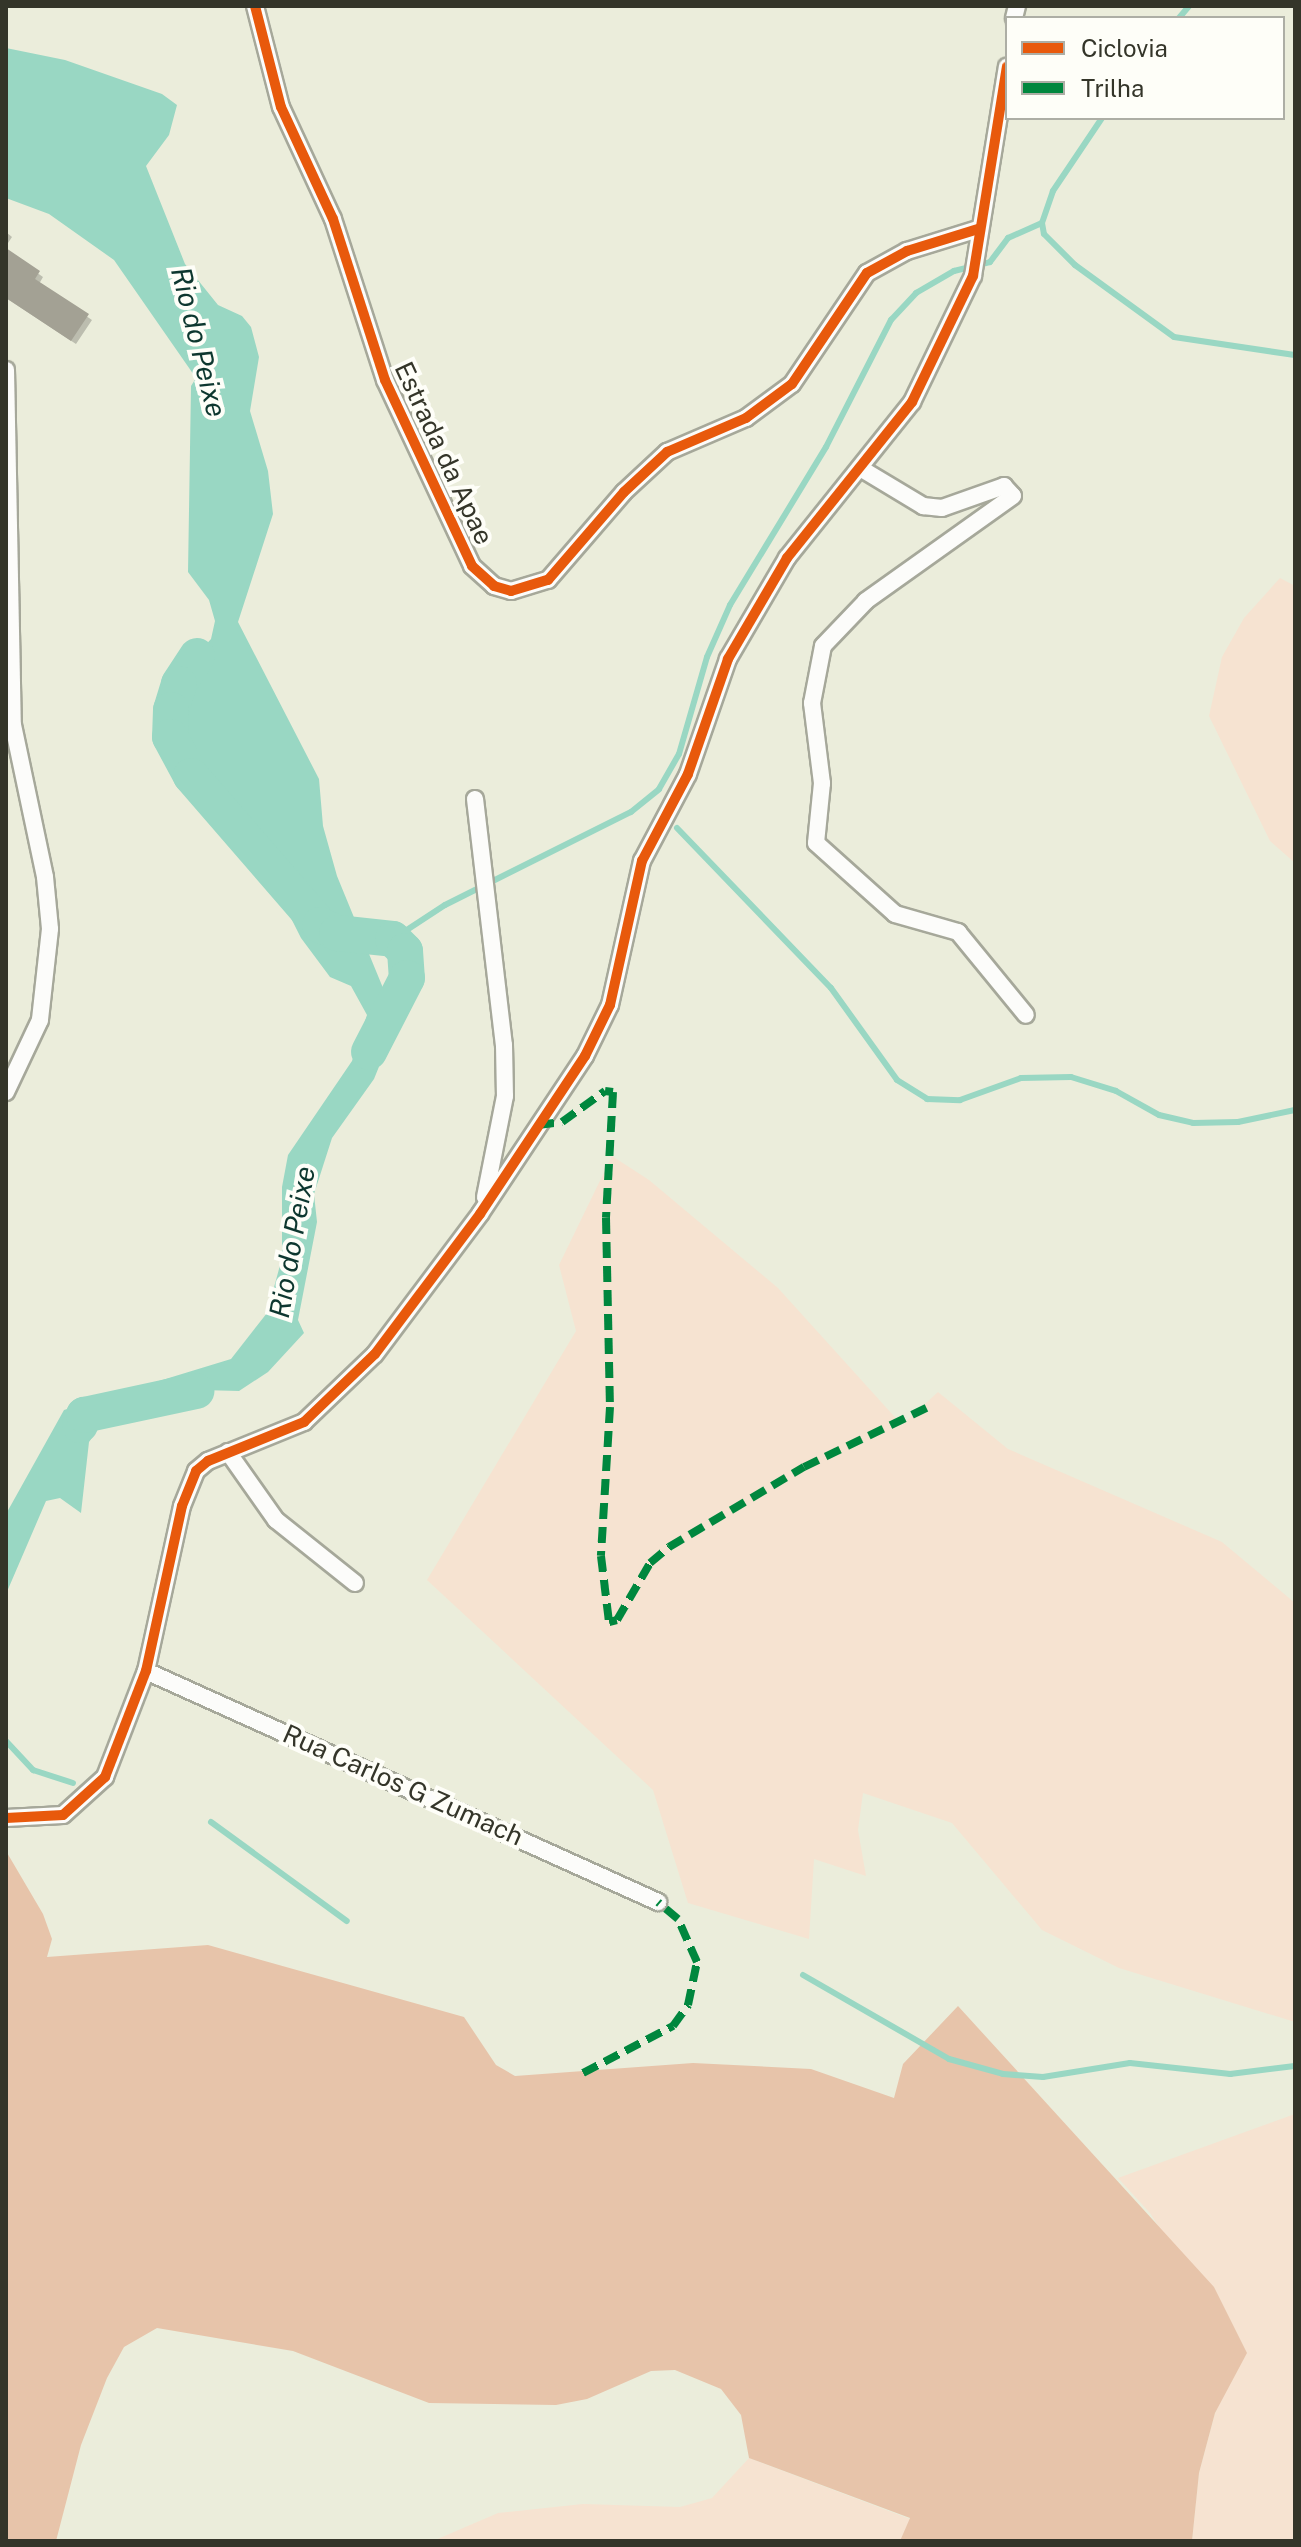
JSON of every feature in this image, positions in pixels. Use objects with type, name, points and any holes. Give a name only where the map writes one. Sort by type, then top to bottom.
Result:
[{"type":"street","name":"Estrada da Apae","points":[[255,6],[281,107],[333,219],[385,380],[472,566],[494,586],[511,591],[548,580],[624,492],[667,452],[746,418],[780,394],[808,363],[851,290],[867,273],[907,251],[978,229]]},
{"type":"street","points":[[6,1818],[39,1820],[79,1805],[105,1777],[146,1671],[187,1490],[196,1471],[228,1452],[281,1434],[326,1406],[375,1354],[480,1214],[600,1029],[618,979],[642,861],[688,774],[728,659],[787,558],[912,402],[973,276],[978,229],[1005,78]]},
{"type":"street","points":[[6,370],[13,725],[45,877],[50,929],[40,1020],[6,1092]]},
{"type":"street","points":[[860,468],[923,506],[942,508],[1004,486],[1013,496],[866,601],[823,646],[812,703],[822,783],[816,843],[895,914],[958,932],[1026,1015]]},
{"type":"street","points":[[475,799],[489,896],[505,1096],[480,1214]]},
{"type":"street","points":[[228,1452],[276,1520],[355,1583]]},
{"type":"street","name":"Rua Carlos G Zumach","points":[[146,1671],[658,1902]]},
{"type":"shaded area","points":[[1280,578],[1295,586],[1295,863],[1270,841],[1209,716],[1222,657],[1244,618]]},
{"type":"shaded area","points":[[612,1156],[649,1180],[778,1288],[902,1425],[938,1392],[1008,1449],[1222,1542],[1295,1603],[1295,2022],[1119,1968],[1042,1930],[952,1823],[863,1793],[858,1830],[866,1876],[814,1859],[809,1939],[688,1903],[653,1790],[427,1580],[576,1331],[559,1265]]},
{"type":"shaded area","points":[[6,1851],[43,1914],[52,1939],[47,1957],[208,1945],[464,2017],[496,2065],[515,2076],[693,2063],[811,2069],[894,2098],[903,2064],[958,2006],[1214,2287],[1247,2353],[1215,2413],[1199,2473],[1192,2541],[900,2541],[910,2518],[749,2458],[741,2415],[721,2389],[675,2370],[651,2371],[587,2399],[556,2405],[429,2403],[293,2351],[157,2328],[124,2347],[107,2378],[81,2445],[56,2541],[6,2541]]},
{"type":"shaded area","points":[[1295,2114],[1295,2541],[1192,2541],[1199,2473],[1215,2413],[1242,2357],[1150,2213],[1118,2178]]},
{"type":"shaded area","points":[[749,2458],[910,2519],[900,2541],[433,2541],[498,2513],[583,2504],[680,2507],[712,2498]]},
{"type":"water","points":[[6,48],[65,60],[162,94],[177,105],[169,135],[146,166],[185,264],[218,305],[242,316],[251,327],[259,357],[250,411],[268,471],[273,514],[238,622],[319,779],[323,826],[337,876],[397,1022],[374,1079],[332,1138],[314,1194],[317,1222],[298,1320],[304,1333],[268,1372],[239,1391],[201,1390],[172,1405],[140,1400],[124,1404],[105,1419],[89,1442],[81,1513],[60,1498],[46,1501],[6,1594],[6,1514],[64,1410],[231,1359],[267,1313],[282,1258],[282,1187],[288,1155],[352,1061],[367,1015],[351,986],[330,977],[301,938],[244,825],[181,729],[172,694],[178,675],[211,639],[215,621],[209,600],[188,572],[191,386],[196,378],[114,260],[49,214],[6,198]]},
{"type":"building","points":[[6,248],[40,271],[35,279],[89,314],[71,341],[6,298]]},
{"type":"waterway","points":[[1181,16],[1189,6]]},
{"type":"waterway","points":[[1101,120],[1053,191],[1042,223],[1044,234],[1075,265],[1174,337],[1295,355]]},
{"type":"waterway","points":[[393,939],[445,905],[631,812],[659,789],[679,754],[707,657],[730,605],[826,447],[891,320],[916,293],[954,271],[990,262],[1008,238],[1042,223]]},
{"type":"waterway","name":"Rio do Peixe","points":[[197,656],[179,684],[171,710],[170,737],[191,776],[320,925],[337,933],[393,939],[405,951],[407,978],[369,1052]]},
{"type":"waterway","points":[[677,828],[831,988],[897,1080],[927,1099],[960,1100],[1021,1078],[1071,1077],[1116,1091],[1159,1115],[1193,1123],[1238,1122],[1295,1110]]},
{"type":"waterway","name":"Rio do Peixe","points":[[80,1425],[84,1415],[196,1391]]},
{"type":"waterway","points":[[6,1741],[33,1770],[73,1783]]},
{"type":"waterway","points":[[211,1822],[347,1921]]},
{"type":"waterway","points":[[803,1975],[949,2059],[1003,2074],[1043,2077],[1130,2063],[1230,2074],[1295,2066]]},
{"type":"marked path","points":[[538,1125],[562,1122],[605,1091],[613,1092],[606,1218],[610,1407],[601,1556],[609,1622],[617,1620],[650,1563],[669,1547],[804,1467],[926,1408]]},
{"type":"marked path","points":[[583,2073],[673,2026],[688,2005],[697,1962],[678,1919],[658,1902]]},
{"type":"cycle path","points":[[255,6],[281,107],[333,219],[385,380],[472,566],[494,586],[511,591],[548,580],[624,492],[667,452],[746,418],[792,384],[867,273],[907,251],[978,229]]},
{"type":"cycle path","points":[[6,1818],[63,1815],[105,1777],[146,1671],[182,1506],[196,1471],[208,1461],[304,1422],[375,1354],[480,1214],[585,1056],[610,1005],[642,861],[688,774],[728,659],[787,558],[912,402],[973,276],[1005,79]]}]
